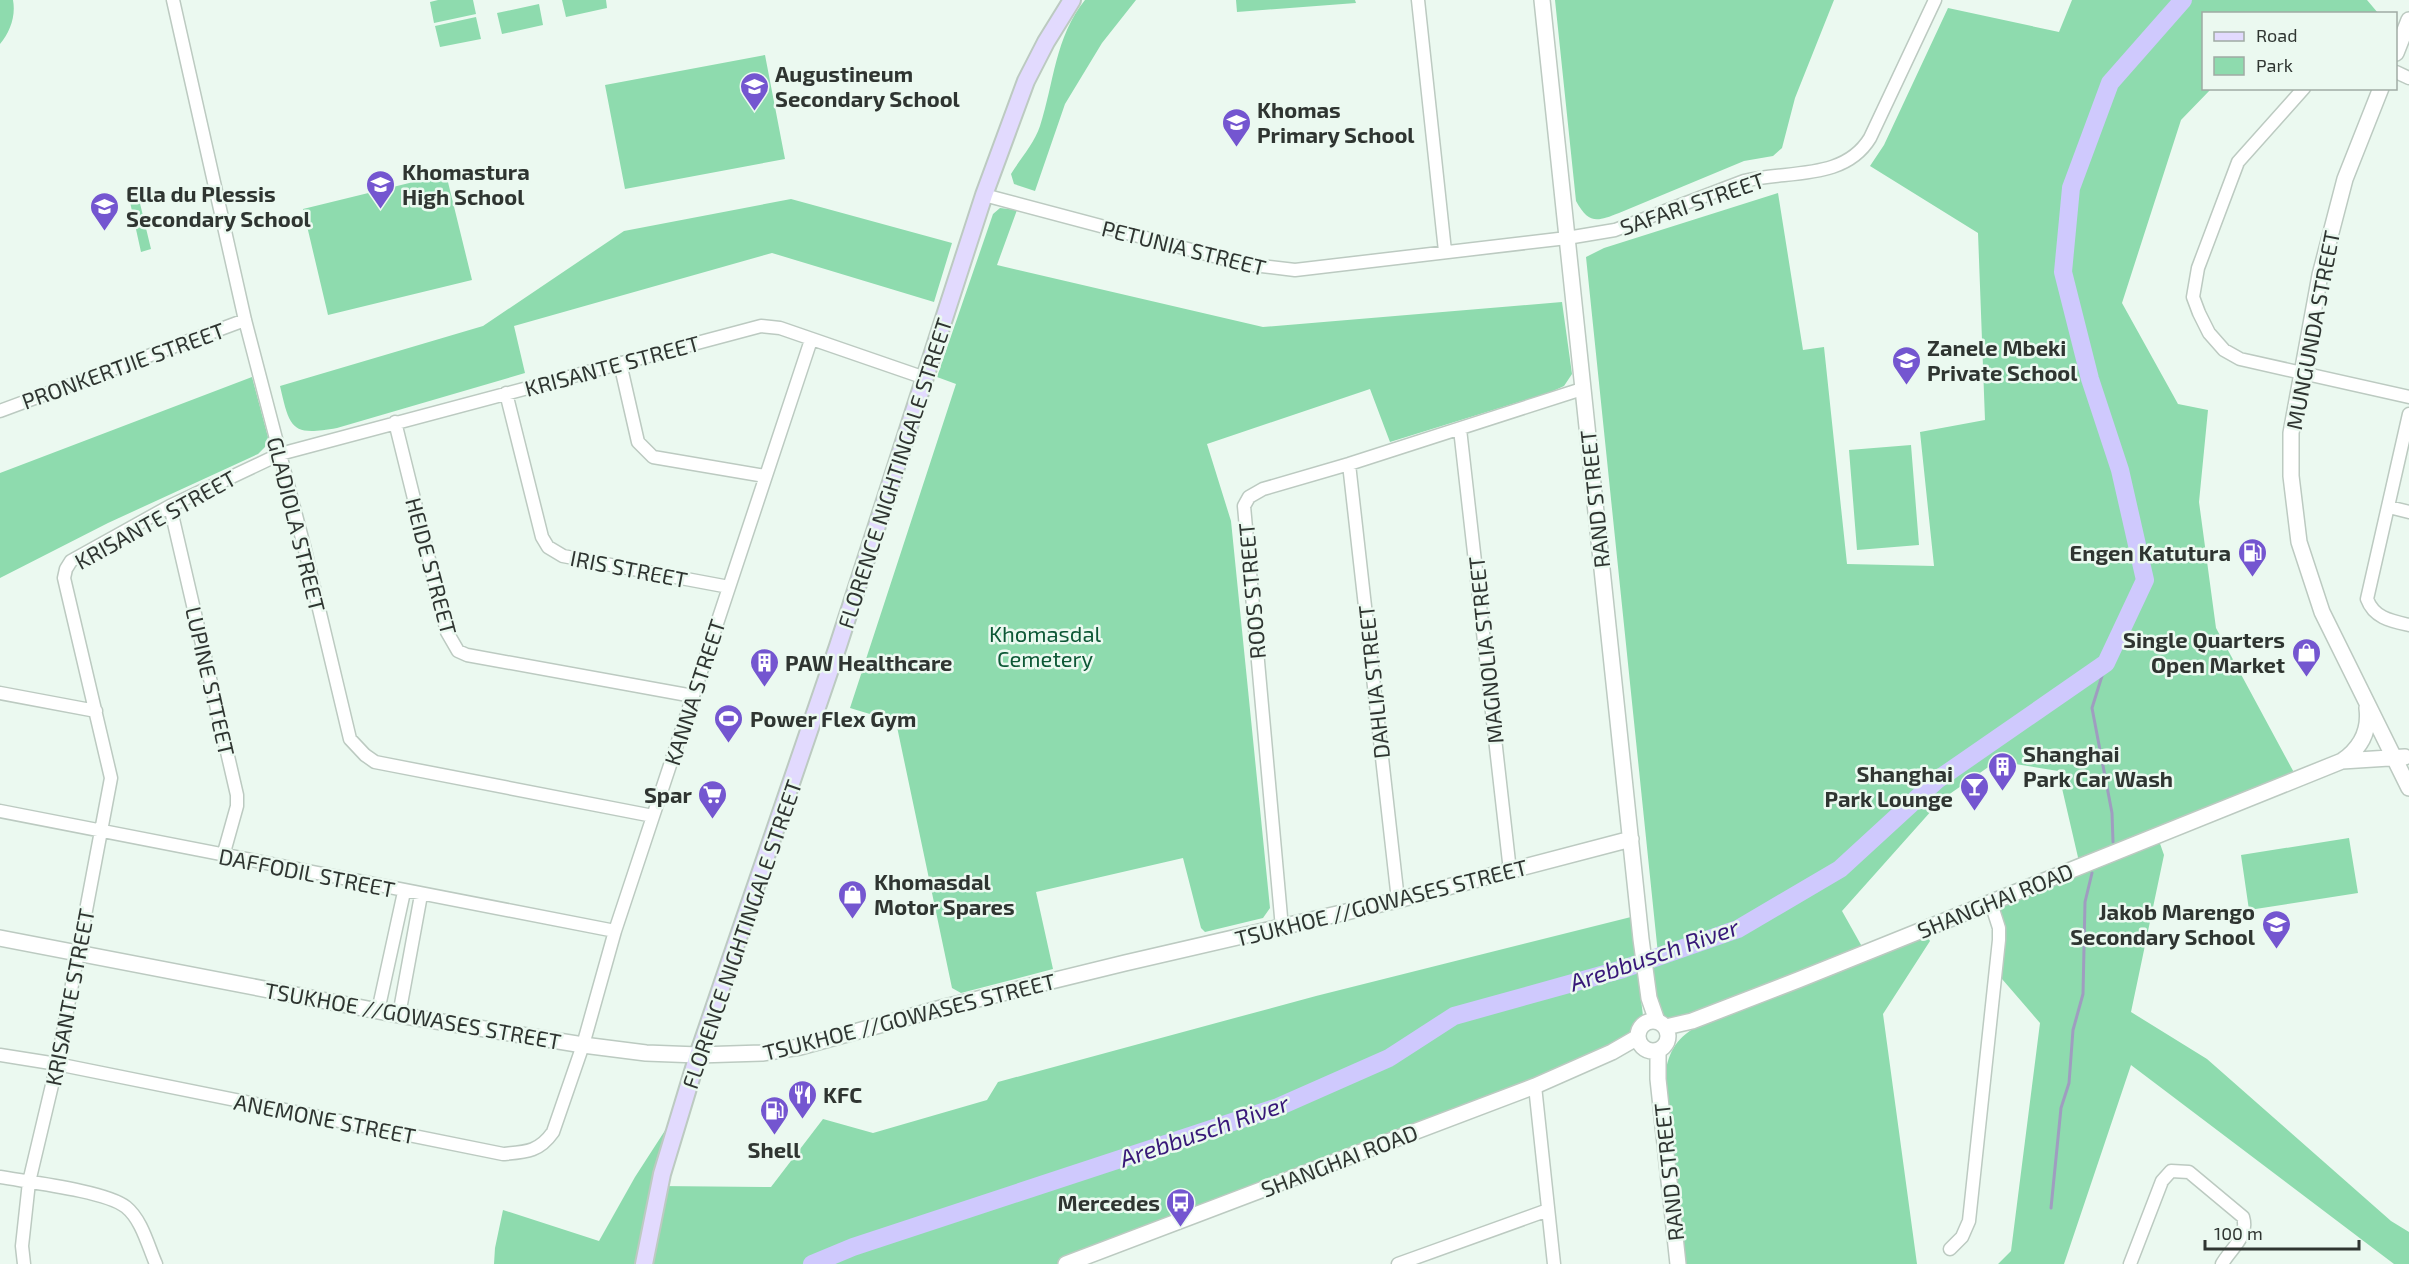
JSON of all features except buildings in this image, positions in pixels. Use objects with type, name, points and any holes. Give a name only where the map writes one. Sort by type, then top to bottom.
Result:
[{"type":"main road","name":"FLORENCE NIGHTINGALE STREET","points":[[644,1264],[662,1174],[698,1055],[838,646],[984,195],[1026,81],[1072,0]]},
{"type":"street","name":"GLADIOLA STREET","points":[[174,0],[245,320],[350,739],[375,762],[653,816]]},
{"type":"street","points":[[1418,0],[1445,251]]},
{"type":"street","name":"RAND STREET","points":[[1542,0],[1641,939],[1678,1264]]},
{"type":"street","name":"SAFARI STREET","points":[[1567,238],[1615,230],[1744,181],[1831,169],[1854,158],[1870,138],[1935,0]]},
{"type":"street","points":[[2397,50],[2409,20]]},
{"type":"street","points":[[2302,90],[2238,162],[2198,268],[2193,297],[2209,333],[2224,350],[2240,359],[2409,397]]},
{"type":"street","name":"MUNGUNDA STREET","points":[[2380,90],[2351,161],[2335,212],[2301,371],[2292,433],[2291,476],[2296,523],[2309,578],[2330,633],[2365,700],[2404,762]]},
{"type":"street","name":"PETUNIA STREET","points":[[984,195],[1227,260],[1280,270],[1567,238]]},
{"type":"street","name":"PRONKERTJIE STREET","points":[[0,411],[245,320]]},
{"type":"street","name":"KRISANTE STREET","points":[[24,1264],[22,1246],[29,1182],[57,1064],[111,773],[64,578],[71,561],[170,506],[280,454],[761,326],[780,328],[925,378]]},
{"type":"street","name":"KANNA STREET","points":[[583,1045],[615,931],[811,340]]},
{"type":"street","points":[[620,363],[638,442],[653,457],[765,476]]},
{"type":"street","name":"ROOS STREET","points":[[1282,928],[1244,506],[1249,497],[1263,489],[1349,464],[1582,389]]},
{"type":"street","name":"IRIS STREET","points":[[506,393],[542,537],[548,547],[563,556],[729,587]]},
{"type":"street","points":[[2409,415],[2367,599],[2373,612],[2409,625]]},
{"type":"street","name":"HEIDE STREET","points":[[395,422],[447,632],[458,651],[467,655],[693,696]]},
{"type":"street","name":"MAGNOLIA STREET","points":[[1460,429],[1510,871]]},
{"type":"street","name":"DAHLIA STREET","points":[[1349,464],[1398,900]]},
{"type":"street","name":"LUPINE STTEET","points":[[170,506],[237,795],[237,806],[223,856]]},
{"type":"street","points":[[2389,507],[2409,512]]},
{"type":"street","name":"MUNGUNDA STREET","points":[[2309,578],[2404,762],[2409,788]]},
{"type":"street","points":[[0,693],[96,711]]},
{"type":"street","points":[[2342,761],[2359,746],[2367,729],[2365,700]]},
{"type":"street","name":"SHANGHAI ROAD","points":[[1066,1264],[1535,1086],[1612,1052],[2342,761],[2404,762]]},
{"type":"street","name":"SHANGHAI ROAD","points":[[2298,780],[2404,762]]},
{"type":"street","name":"DAFFODIL STREET","points":[[0,811],[404,892],[615,931]]},
{"type":"street","name":"TSUKHOE //GOWASES STREET","points":[[0,938],[399,1015],[583,1045],[646,1053],[698,1055],[771,1053],[945,1007],[1398,900],[1631,839]]},
{"type":"street","points":[[378,1011],[404,892]]},
{"type":"street","points":[[399,1015],[421,895]]},
{"type":"street","points":[[1950,1249],[1962,1237],[1969,1221],[1999,940],[1999,928],[1990,903]]},
{"type":"street","name":"ANEMONE STREET","points":[[0,1054],[503,1154],[522,1153],[545,1144],[553,1132],[583,1045]]},
{"type":"street","points":[[1535,1086],[1554,1264]]},
{"type":"street","points":[[2130,1264],[2162,1181],[2171,1171],[2178,1170],[2189,1172],[2243,1217],[2245,1229],[2242,1238],[2222,1264]]},
{"type":"street","points":[[0,1177],[76,1190],[117,1201],[127,1208],[138,1221],[156,1264]]},
{"type":"street","points":[[1398,1264],[1548,1209]]},
{"type":"green space","points":[[0,0],[13,0],[14,12],[7,34],[0,44]]},
{"type":"green space","points":[[473,0],[476,14],[434,23],[430,2]]},
{"type":"green space","points":[[562,0],[606,0],[607,8],[566,17]]},
{"type":"green space","points":[[1085,0],[1136,0],[1102,43],[1065,104],[1035,191],[1014,184],[1011,174],[1031,145],[1040,126],[1061,45],[1075,14]]},
{"type":"green space","points":[[1236,0],[1355,0],[1356,3],[1237,12]]},
{"type":"green space","points":[[1555,0],[1834,0],[1795,98],[1782,148],[1773,156],[1744,161],[1619,213],[1594,219],[1585,214],[1576,201]]},
{"type":"green space","points":[[2072,0],[2367,0],[2377,12],[2202,12],[2202,90],[2210,90],[2181,120],[2122,303],[2178,404],[2208,410],[2199,502],[2216,628],[2298,780],[2157,835],[2164,855],[2131,1012],[2207,1059],[2391,1221],[2409,1232],[2409,1264],[2394,1264],[2131,1065],[2064,1264],[1998,1264],[2011,1251],[2040,1023],[1996,972],[1999,940],[1991,903],[2080,866],[2058,771],[1997,761],[1941,800],[1842,911],[1865,952],[1666,1027],[1645,961],[1738,929],[1840,869],[1913,802],[1839,868],[1735,928],[1658,954],[1586,257],[1604,248],[1778,193],[1803,350],[1824,347],[1847,564],[1934,566],[1920,432],[1985,420],[1978,233],[1870,166],[1884,145],[1948,8],[2059,32]],"holes":[[[2088,374],[2121,470],[2145,580],[2106,662],[2142,577],[2119,471]]]},
{"type":"green space","points":[[539,4],[543,25],[502,34],[497,13]]},
{"type":"green space","points":[[476,17],[481,39],[440,47],[435,26]]},
{"type":"green space","points":[[765,55],[785,159],[625,189],[605,85]]},
{"type":"green space","points":[[446,174],[472,280],[328,315],[303,209]]},
{"type":"green space","points":[[137,191],[151,249],[141,252],[128,193]]},
{"type":"green space","points":[[791,199],[952,243],[934,302],[772,253],[514,326],[525,373],[337,428],[302,430],[295,426],[287,412],[280,386],[483,326],[624,231]]},
{"type":"green space","name":"Khomasdal Cemetery","points":[[1000,208],[1017,210],[997,265],[1263,327],[1562,302],[1572,374],[1564,386],[1551,392],[1390,442],[1370,389],[1207,444],[1231,521],[1270,908],[1263,918],[1205,932],[1201,928],[1183,858],[1036,892],[1053,969],[961,993],[952,988],[896,722],[850,708],[956,384],[937,377],[993,214]]},
{"type":"green space","points":[[252,377],[268,437],[265,447],[258,454],[108,523],[0,578],[0,473]]},
{"type":"green space","points":[[1911,445],[1919,545],[1857,550],[1849,450]]},
{"type":"green space","points":[[2349,838],[2358,893],[2249,910],[2241,855]]},
{"type":"green space","points":[[1631,917],[1644,1024],[1639,1029],[1638,1037],[1612,1052],[1066,1264],[494,1264],[503,1210],[599,1241],[635,1177],[686,1098],[659,1186],[771,1187],[823,1119],[873,1133],[987,1100],[998,1082],[1316,996]]},
{"type":"green space","points":[[1927,936],[1930,941],[1883,1014],[1917,1264],[1685,1264],[1665,1078],[1670,1055],[1677,1042],[1696,1027]]},
{"type":"waterway","name":"Arebbusch River","points":[[812,1264],[853,1247],[1278,1107],[1389,1058],[1454,1016],[1623,969],[1738,929],[1840,869],[1937,780],[2106,663],[2145,580],[2120,470],[2090,379],[2063,272],[2071,188],[2110,83],[2183,0]]},
{"type":"waterway","points":[[2106,663],[2092,708],[2112,813],[2113,842]]},
{"type":"waterway","points":[[2051,1208],[2061,1108],[2069,1083],[2073,1030],[2083,994],[2085,902],[2092,873]]},
{"type":"place","name":"Augustineum Secondary School","points":[[754,112]]},
{"type":"place","name":"Khomas Primary School","points":[[1236,148]]},
{"type":"place","name":"Khomastura High School","points":[[381,210]]},
{"type":"place","name":"Ella du Plessis Secondary School","points":[[105,232]]},
{"type":"place","name":"Zanele Mbeki Private School","points":[[1906,386]]},
{"type":"place","name":"Engen Katutura","points":[[2252,578]]},
{"type":"place","name":"Single Quarters Open Market","points":[[2306,678]]},
{"type":"place","name":"PAW Healthcare","points":[[764,688]]},
{"type":"place","name":"Power Flex Gym","points":[[729,744]]},
{"type":"place","name":"Shanghai Park Car Wash","points":[[2002,792]]},
{"type":"place","name":"Shanghai Park Lounge","points":[[1974,812]]},
{"type":"place","name":"Spar","points":[[713,820]]},
{"type":"place","name":"Khomasdal Motor Spares","points":[[853,920]]},
{"type":"place","name":"Jakob Marengo Secondary School","points":[[2276,950]]},
{"type":"place","name":"KFC","points":[[802,1120]]},
{"type":"place","name":"Shell","points":[[774,1136]]},
{"type":"place","name":"Mercedes","points":[[1181,1228]]}]
